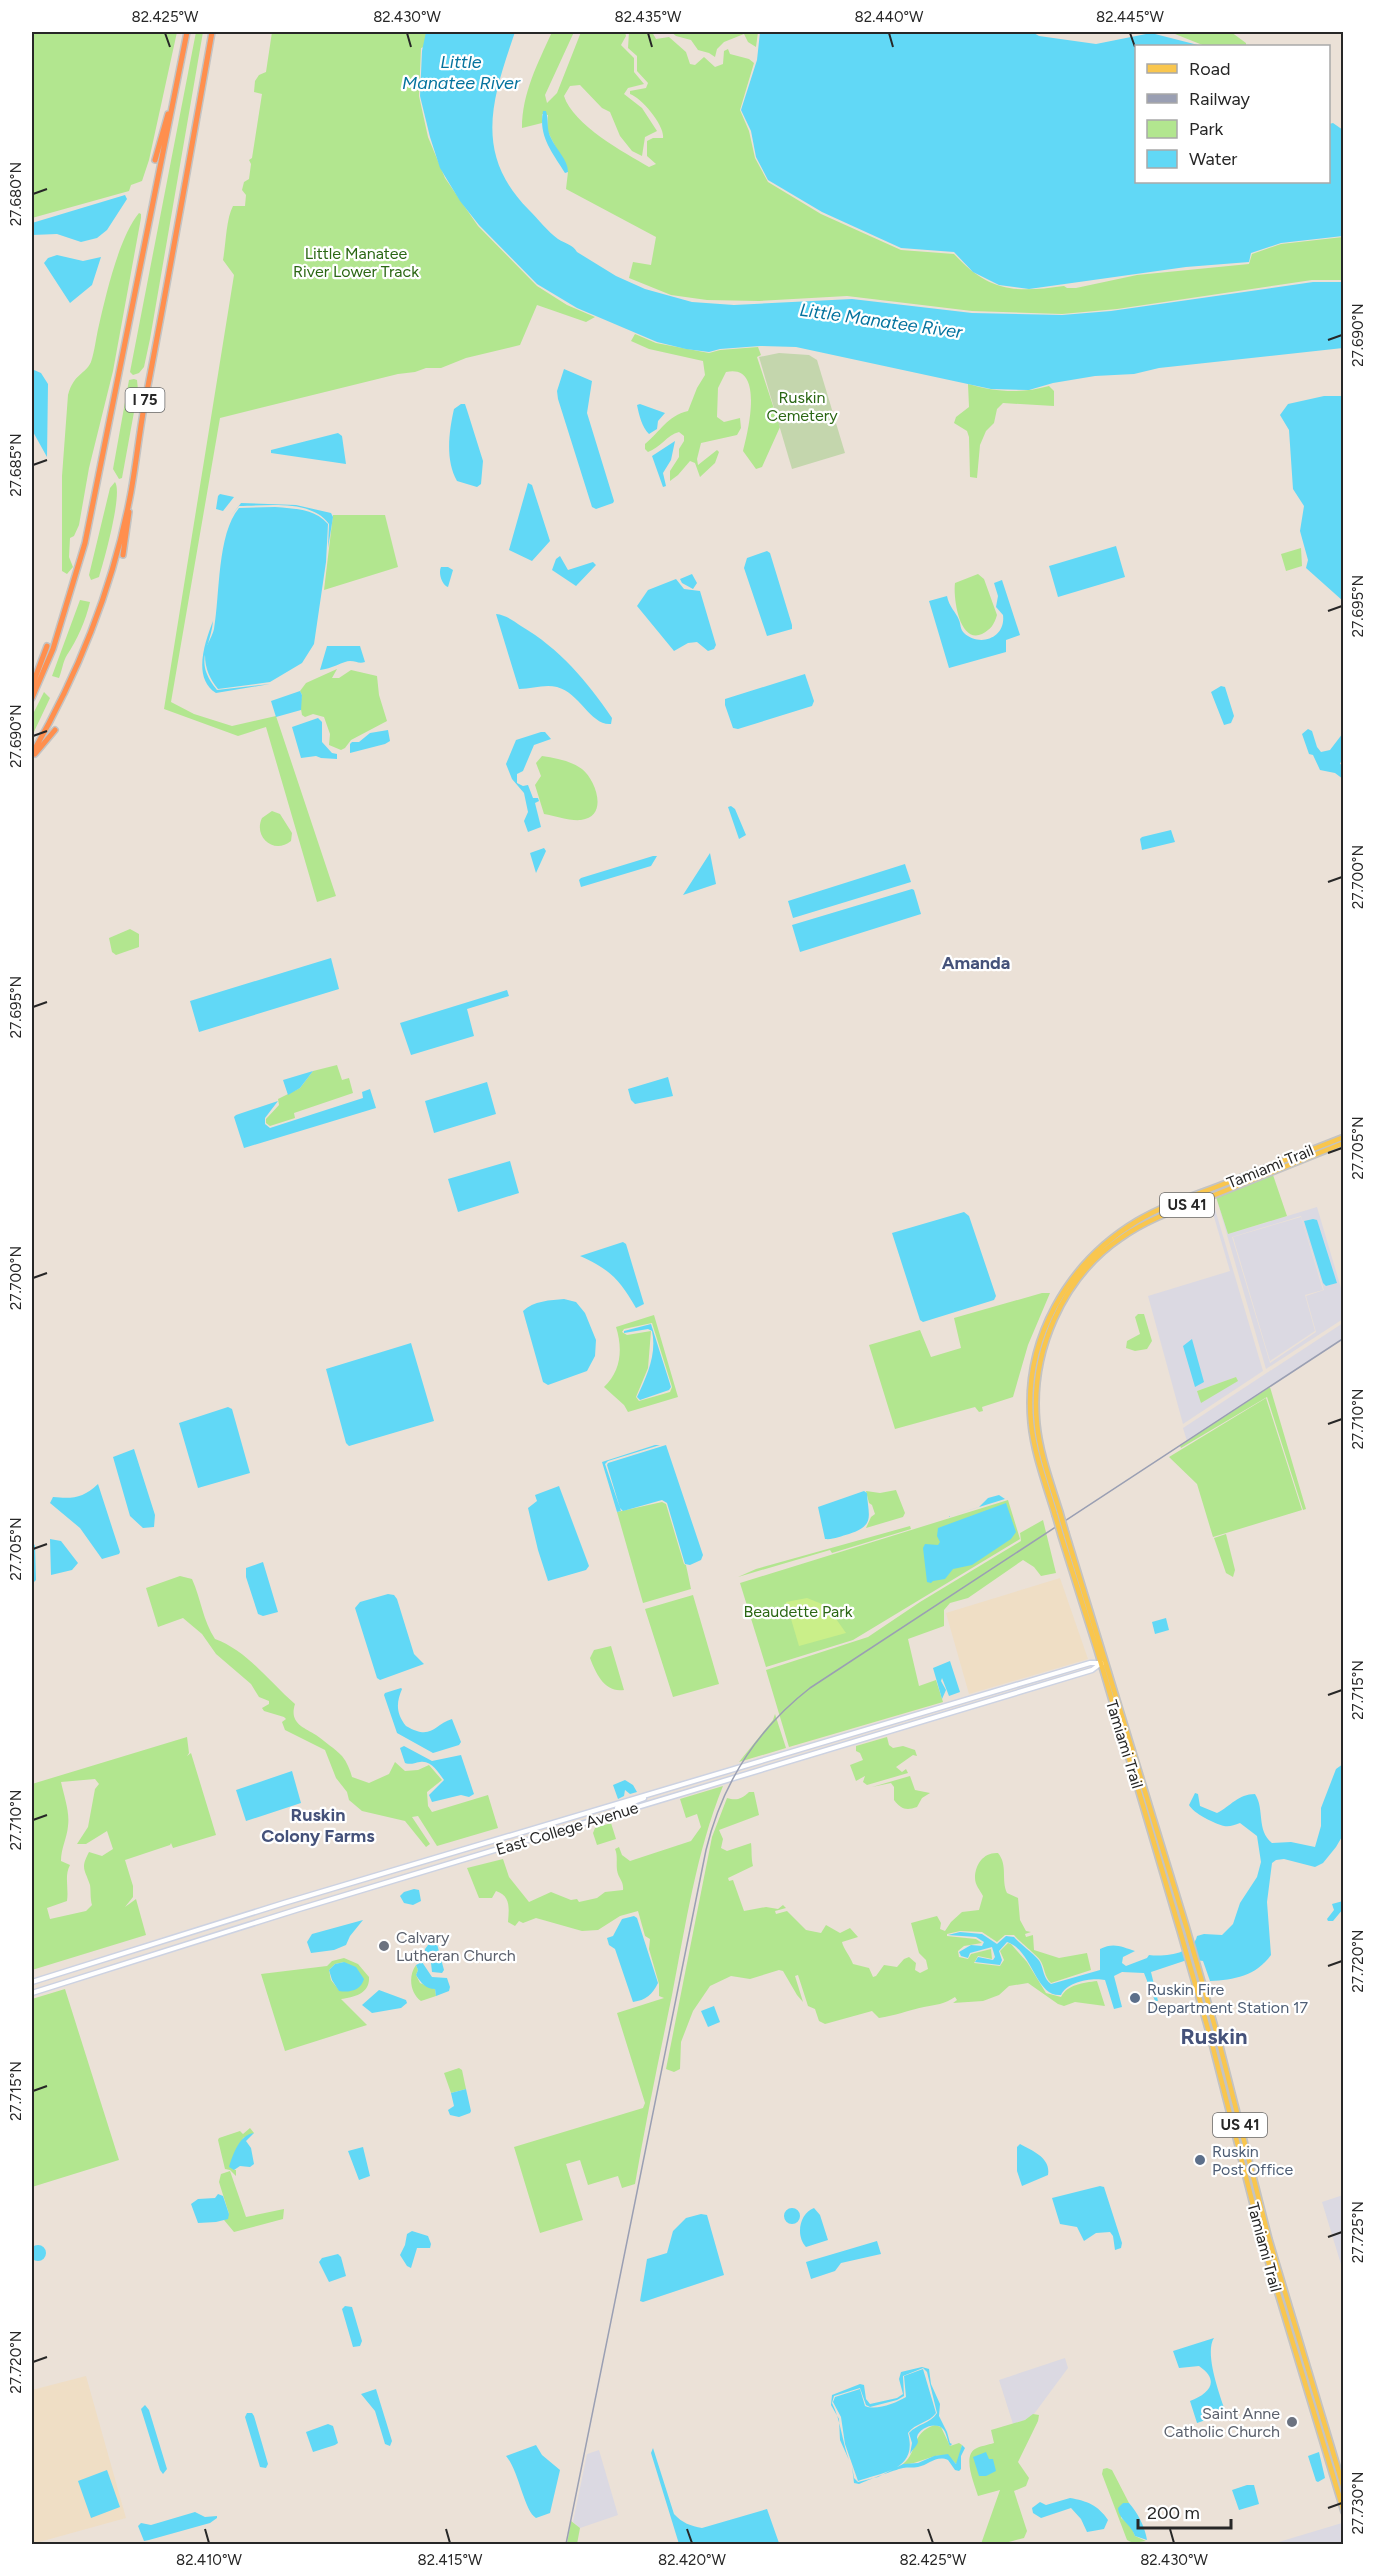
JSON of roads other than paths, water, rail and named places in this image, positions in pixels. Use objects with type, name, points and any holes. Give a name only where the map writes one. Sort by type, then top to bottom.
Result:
[{"type":"highway","name":"I 75","points":[[32,698],[57,638],[86,543],[187,32]]},
{"type":"highway","name":"I 75","points":[[32,756],[63,695],[97,613],[116,555],[130,493],[212,32]]},
{"type":"highway","points":[[155,160],[176,89]]},
{"type":"highway","points":[[123,555],[130,493]]},
{"type":"highway","points":[[32,686],[46,646]]},
{"type":"highway","points":[[32,756],[55,730]]},
{"type":"main road","name":"Tamiami Trail","points":[[1343,2510],[1261,2236],[1184,1943],[1115,1713],[1104,1663],[1066,1533],[1057,1514],[1033,1435],[1031,1384],[1043,1331],[1060,1295],[1073,1276],[1108,1240],[1141,1219],[1344,1137]]},
{"type":"main road","name":"Tamiami Trail","points":[[1344,1143],[1155,1218],[1112,1245],[1079,1278],[1053,1321],[1043,1351],[1037,1384],[1038,1432],[1061,1536],[1124,1719],[1190,1940],[1276,2266],[1344,2489]]},
{"type":"main road","name":"East College Avenue","points":[[32,1982],[242,1916],[1090,1663],[1104,1663]]},
{"type":"main road","name":"East College Avenue","points":[[32,1993],[299,1909],[1092,1670],[1104,1663]]},
{"type":"main road","points":[[1115,1713],[1124,1719]]},
{"type":"main road","points":[[854,1734],[861,1739]]},
{"type":"main road","points":[[616,1809],[640,1801],[647,1795]]},
{"type":"main road","points":[[574,1826],[609,1812],[610,1806],[622,1812]]},
{"type":"main road","points":[[1225,2095],[1234,2117],[1239,2122]]},
{"type":"main road","points":[[1236,2137],[1239,2139],[1250,2166]]},
{"type":"main road","points":[[1307,2391],[1316,2397]]},
{"type":"main road","points":[[1309,2399],[1320,2414]]},
{"type":"main road","points":[[1330,2469],[1337,2467]]},
{"type":"water","name":"Little Manatee River","points":[[426,32],[515,32],[500,80],[492,125],[494,147],[500,168],[511,189],[554,236],[616,276],[645,289],[692,302],[734,305],[852,299],[972,313],[1062,315],[1111,311],[1313,282],[1343,282],[1343,348],[1159,368],[1134,374],[1095,376],[1053,383],[1029,390],[991,389],[796,347],[760,346],[709,352],[657,342],[577,308],[537,284],[479,225],[460,201],[440,168],[420,96],[422,51]]},
{"type":"water","points":[[760,32],[1032,32],[1039,36],[1096,44],[1151,33],[1198,45],[1135,45],[1135,183],[1330,183],[1330,124],[1333,123],[1343,130],[1343,236],[1281,243],[1251,253],[1249,262],[1186,267],[1029,289],[999,285],[973,272],[954,252],[901,248],[822,212],[768,180],[756,157],[751,131],[741,110],[757,60]]},
{"type":"water","points":[[543,111],[546,111],[549,135],[566,163],[568,172],[565,173],[545,137]]},
{"type":"water","points":[[125,195],[127,199],[107,230],[97,238],[81,242],[57,234],[32,235],[32,223]]},
{"type":"water","points":[[57,255],[83,261],[101,257],[92,285],[70,303],[44,263],[48,258]]},
{"type":"water","points":[[564,369],[592,381],[587,413],[614,501],[596,509],[592,507],[558,399],[557,391]]},
{"type":"water","points":[[34,370],[41,373],[48,384],[47,457],[32,430],[32,372]]},
{"type":"water","points":[[1324,396],[1343,396],[1343,601],[1306,568],[1308,560],[1300,531],[1304,506],[1293,489],[1289,430],[1280,415],[1288,404]]},
{"type":"water","points":[[465,404],[483,461],[481,484],[477,487],[457,481],[449,455],[454,409]]},
{"type":"water","points":[[637,405],[665,413],[658,421],[657,429],[649,434],[640,417]]},
{"type":"water","points":[[338,433],[342,436],[346,464],[271,453],[271,450]]},
{"type":"water","points":[[675,441],[671,460],[663,473],[666,486],[663,487],[652,456]]},
{"type":"water","points":[[528,483],[532,485],[550,541],[532,561],[509,550]]},
{"type":"water","points":[[220,494],[234,497],[223,511],[216,509]]},
{"type":"water","points":[[241,503],[296,505],[331,513],[333,517],[328,548],[329,524],[321,516],[300,507],[275,505],[239,506],[231,516]]},
{"type":"water","points":[[275,507],[310,512],[328,524],[326,562],[314,644],[302,663],[270,682],[218,689],[208,673],[205,655],[214,629],[220,565],[227,533],[239,508]]},
{"type":"water","points":[[1116,546],[1125,577],[1058,597],[1049,566]]},
{"type":"water","points":[[767,551],[770,553],[792,629],[767,636],[744,568],[747,558]]},
{"type":"water","points":[[560,556],[568,570],[593,562],[596,565],[576,586],[552,570],[556,559]]},
{"type":"water","points":[[441,567],[453,570],[448,587],[441,578]]},
{"type":"water","points":[[692,574],[697,583],[693,589],[682,583],[680,579]]},
{"type":"water","points":[[676,579],[684,589],[700,591],[716,645],[714,649],[708,651],[697,642],[688,643],[674,651],[637,606],[648,590]]},
{"type":"water","points":[[1002,580],[1020,635],[1006,640],[1006,652],[949,668],[929,601],[947,596],[964,633],[984,640],[996,635],[1003,623],[1003,615],[996,607],[998,596],[994,583]]},
{"type":"water","points":[[496,614],[513,620],[560,655],[603,704],[612,718],[611,724],[597,720],[565,690],[547,686],[519,689]]},
{"type":"water","points":[[213,621],[204,663],[210,680],[217,690],[270,684],[216,693],[209,686],[204,678],[202,659]]},
{"type":"water","points":[[327,646],[360,646],[365,662],[347,661],[320,670]]},
{"type":"water","points":[[805,674],[814,701],[812,706],[738,729],[733,728],[725,699]]},
{"type":"water","points":[[1221,686],[1225,687],[1234,716],[1231,723],[1224,725],[1211,692]]},
{"type":"water","points":[[300,691],[301,710],[276,717],[271,701]]},
{"type":"water","points":[[318,718],[322,722],[322,742],[332,753],[337,754],[337,759],[316,756],[301,758],[292,727]]},
{"type":"water","points":[[1308,729],[1312,731],[1321,752],[1330,750],[1343,733],[1343,757],[1340,764],[1343,765],[1343,779],[1335,773],[1320,770],[1313,755],[1309,754],[1302,734]]},
{"type":"water","points":[[388,730],[390,741],[350,753],[352,742],[359,742],[370,733]]},
{"type":"water","points":[[545,732],[551,739],[534,745],[523,771],[517,774],[517,783],[523,786],[528,785],[533,798],[538,798],[539,801],[535,803],[541,827],[528,832],[524,821],[528,812],[524,793],[512,779],[506,764],[516,740]]},
{"type":"water","points":[[728,807],[735,809],[746,835],[739,839]]},
{"type":"water","points":[[1171,830],[1175,842],[1142,850],[1140,839],[1142,837]]},
{"type":"water","points":[[544,848],[546,851],[536,873],[530,853]]},
{"type":"water","points":[[710,853],[716,884],[683,895]]},
{"type":"water","points":[[657,856],[651,866],[581,887],[579,880],[581,878]]},
{"type":"water","points":[[905,864],[911,882],[793,918],[788,901]]},
{"type":"water","points":[[912,889],[921,914],[800,952],[792,925]]},
{"type":"water","points":[[331,958],[339,989],[199,1032],[190,1001]]},
{"type":"water","points":[[507,990],[509,996],[467,1009],[474,1036],[411,1055],[400,1023]]},
{"type":"water","points":[[313,1071],[300,1088],[288,1095],[283,1080]]},
{"type":"water","points":[[668,1077],[673,1096],[635,1104],[631,1100],[628,1089]]},
{"type":"water","points":[[487,1082],[496,1114],[434,1133],[425,1101]]},
{"type":"water","points":[[370,1089],[376,1108],[244,1148],[234,1117],[236,1115],[278,1101],[265,1118],[265,1124],[270,1128],[363,1098],[362,1092]]},
{"type":"water","points":[[510,1161],[519,1193],[458,1212],[448,1179]]},
{"type":"water","points":[[964,1212],[969,1216],[996,1296],[994,1300],[923,1322],[920,1320],[892,1233]]},
{"type":"water","points":[[1317,1220],[1337,1283],[1326,1286],[1323,1283],[1304,1221]]},
{"type":"water","points":[[623,1242],[626,1244],[644,1304],[636,1308],[613,1276],[580,1256]]},
{"type":"water","points":[[564,1299],[576,1302],[585,1313],[596,1340],[595,1356],[587,1371],[548,1385],[543,1382],[523,1311],[537,1303]]},
{"type":"water","points":[[651,1324],[671,1387],[669,1390],[640,1400],[637,1397],[652,1356],[652,1331],[648,1329],[624,1333],[624,1331]]},
{"type":"water","points":[[1192,1339],[1204,1382],[1195,1387],[1183,1346]]},
{"type":"water","points":[[411,1343],[434,1421],[349,1446],[346,1443],[326,1369]]},
{"type":"water","points":[[228,1407],[232,1409],[250,1473],[198,1488],[179,1423]]},
{"type":"water","points":[[660,1445],[608,1461],[605,1464],[621,1511],[617,1512],[602,1462]]},
{"type":"water","points":[[666,1445],[703,1555],[701,1560],[690,1565],[685,1564],[667,1503],[662,1500],[623,1511],[620,1508],[607,1465]]},
{"type":"water","points":[[134,1449],[155,1515],[154,1527],[143,1528],[130,1516],[113,1457]]},
{"type":"water","points":[[98,1484],[120,1552],[102,1559],[80,1528],[50,1503],[53,1497],[77,1496]]},
{"type":"water","points":[[559,1486],[589,1566],[586,1570],[548,1581],[528,1508],[537,1501],[535,1495]]},
{"type":"water","points":[[864,1491],[867,1493],[867,1523],[858,1531],[825,1539],[818,1507]]},
{"type":"water","points":[[999,1495],[1005,1499],[947,1517],[979,1507],[988,1498]]},
{"type":"water","points":[[1006,1503],[1016,1532],[1011,1539],[972,1565],[953,1569],[945,1579],[927,1582],[923,1548],[925,1544],[938,1545],[940,1542],[937,1536],[938,1528]]},
{"type":"water","points":[[50,1539],[61,1541],[78,1563],[72,1570],[51,1575]]},
{"type":"water","points":[[32,1540],[35,1546],[36,1580],[32,1584]]},
{"type":"water","points":[[263,1562],[278,1612],[263,1616],[258,1614],[246,1577],[246,1568]]},
{"type":"water","points":[[388,1594],[394,1595],[397,1599],[414,1654],[424,1664],[380,1680],[377,1678],[355,1608],[360,1602]]},
{"type":"water","points":[[1166,1618],[1169,1630],[1155,1634],[1152,1622]]},
{"type":"water","points":[[950,1661],[960,1692],[949,1696],[942,1678],[941,1681],[946,1690],[942,1699],[933,1668]]},
{"type":"water","points":[[401,1688],[398,1708],[400,1717],[406,1726],[427,1732],[452,1719],[461,1742],[459,1745],[433,1753],[397,1733],[384,1695]]},
{"type":"water","points":[[404,1746],[432,1761],[461,1755],[474,1794],[469,1797],[461,1795],[432,1802],[429,1795],[444,1780],[428,1763],[405,1763],[400,1748]]},
{"type":"water","points":[[1343,1764],[1343,1835],[1323,1863],[1315,1867],[1284,1859],[1272,1863],[1267,1902],[1271,1955],[1259,1968],[1251,1972],[1228,1979],[1210,1981],[1203,1961],[1190,1959],[1151,1972],[1158,2001],[1155,2001],[1144,1973],[1122,1972],[1114,1976],[1122,2007],[1114,2009],[1105,1980],[1093,1979],[1080,1982],[1068,1987],[1061,1995],[1052,1994],[1045,1989],[1016,1947],[1007,1942],[999,1951],[1002,1960],[1000,1965],[975,1962],[978,1957],[993,1960],[995,1957],[992,1947],[970,1953],[968,1958],[961,1956],[959,1952],[971,1945],[982,1946],[984,1942],[976,1937],[948,1935],[960,1932],[982,1934],[997,1944],[1006,1936],[1014,1937],[1038,1959],[1045,1977],[1051,1984],[1100,1970],[1100,1949],[1105,1947],[1118,1946],[1135,1951],[1123,1957],[1122,1963],[1126,1966],[1147,1958],[1149,1955],[1178,1953],[1190,1947],[1197,1936],[1222,1935],[1233,1924],[1240,1903],[1257,1877],[1261,1862],[1257,1836],[1240,1823],[1224,1826],[1199,1815],[1189,1805],[1195,1793],[1198,1794],[1200,1806],[1217,1813],[1239,1798],[1255,1794],[1260,1806],[1264,1832],[1272,1843],[1291,1842],[1315,1847],[1321,1826],[1321,1808],[1336,1769]]},
{"type":"water","points":[[292,1771],[301,1803],[246,1821],[236,1790]]},
{"type":"water","points":[[625,1780],[633,1785],[637,1792],[630,1794],[625,1790],[624,1796],[618,1799],[613,1785]]},
{"type":"water","points":[[414,1889],[419,1890],[421,1901],[413,1905],[404,1903],[400,1896]]},
{"type":"water","points":[[1343,1901],[1343,1909],[1333,1921],[1328,1921],[1327,1919],[1334,1910],[1332,1904]]},
{"type":"water","points":[[634,1916],[637,1918],[658,1983],[648,1996],[633,2002],[615,1949],[609,1945],[607,1938],[613,1936],[622,1919]]},
{"type":"water","points":[[363,1920],[346,1945],[334,1950],[311,1953],[307,1942],[312,1934]]},
{"type":"water","points":[[431,1941],[437,1944],[444,1970],[442,1973],[432,1972],[431,1963],[425,1956],[425,1949]]},
{"type":"water","points":[[344,1962],[356,1967],[364,1979],[358,1988],[347,1992],[339,1991],[329,1970],[335,1964]]},
{"type":"water","points":[[422,1962],[432,1977],[447,1978],[449,1991],[436,1996],[435,1989],[426,1987],[422,1983],[416,1975],[418,1970],[416,1965]]},
{"type":"water","points":[[379,1990],[406,2000],[407,2003],[401,2008],[372,2013],[362,2005]]},
{"type":"water","points":[[714,2006],[720,2022],[708,2027],[701,2011]]},
{"type":"water","points":[[466,2089],[470,2113],[459,2117],[450,2115],[448,2110],[454,2106],[451,2093]]},
{"type":"water","points":[[254,2133],[246,2141],[251,2148],[254,2164],[250,2167],[240,2166],[234,2170],[229,2167],[241,2141]]},
{"type":"water","points":[[1020,2144],[1040,2156],[1048,2169],[1048,2175],[1022,2186],[1017,2171],[1017,2147]]},
{"type":"water","points":[[363,2147],[370,2176],[359,2180],[348,2151]]},
{"type":"water","points":[[1100,2186],[1104,2187],[1122,2243],[1121,2248],[1115,2250],[1113,2236],[1110,2232],[1096,2233],[1084,2241],[1077,2227],[1060,2224],[1052,2198]]},
{"type":"water","points":[[218,2194],[223,2196],[229,2214],[228,2219],[198,2223],[191,2204],[198,2199],[215,2198]]},
{"type":"water","points":[[792,2208],[798,2210],[800,2216],[798,2222],[792,2224],[786,2222],[784,2216],[786,2210]]},
{"type":"water","points":[[814,2208],[820,2215],[828,2240],[806,2247],[800,2231],[802,2219]]},
{"type":"water","points":[[701,2214],[707,2215],[724,2275],[643,2302],[640,2301],[647,2259],[667,2253],[673,2231],[686,2218]]},
{"type":"water","points":[[412,2231],[428,2236],[431,2244],[430,2248],[417,2248],[411,2268],[400,2255],[407,2234]]},
{"type":"water","points":[[877,2241],[881,2254],[841,2263],[835,2271],[811,2279],[806,2262]]},
{"type":"water","points":[[38,2245],[44,2247],[46,2253],[44,2259],[38,2261],[32,2259],[30,2253],[32,2247]]},
{"type":"water","points":[[338,2254],[346,2276],[329,2282],[319,2262],[322,2258]]},
{"type":"water","points":[[345,2306],[352,2307],[362,2341],[360,2346],[353,2347],[342,2309]]},
{"type":"water","points":[[1214,2338],[1211,2345],[1212,2364],[1226,2413],[1197,2423],[1190,2401],[1207,2391],[1210,2387],[1210,2377],[1199,2366],[1179,2368],[1173,2351]]},
{"type":"water","points":[[922,2367],[929,2369],[931,2384],[940,2404],[939,2416],[952,2444],[950,2446],[942,2428],[932,2426],[918,2434],[917,2444],[910,2454],[912,2443],[909,2433],[931,2420],[937,2413],[927,2372],[923,2368],[903,2376],[904,2396],[897,2400],[870,2407],[866,2405],[860,2388],[834,2396],[832,2403],[837,2416],[831,2405],[832,2395],[860,2384],[864,2385],[866,2399],[870,2404],[897,2398],[903,2394],[899,2379],[901,2372]]},
{"type":"water","points":[[923,2369],[936,2413],[908,2433],[910,2445],[908,2455],[897,2468],[858,2481],[845,2444],[841,2417],[833,2402],[835,2397],[860,2389],[865,2406],[875,2408],[886,2406],[906,2397],[904,2376]]},
{"type":"water","points":[[376,2389],[392,2441],[390,2446],[385,2444],[375,2411],[361,2394]]},
{"type":"water","points":[[145,2405],[149,2410],[167,2469],[163,2474],[141,2409]]},
{"type":"water","points":[[247,2413],[252,2413],[254,2416],[268,2464],[266,2468],[260,2467],[245,2417]]},
{"type":"water","points":[[839,2423],[845,2446],[849,2460],[840,2440]]},
{"type":"water","points":[[328,2424],[333,2426],[338,2443],[313,2452],[306,2432]]},
{"type":"water","points":[[536,2445],[542,2455],[560,2470],[550,2513],[536,2518],[528,2507],[511,2463],[506,2456]]},
{"type":"water","points":[[962,2445],[965,2448],[961,2456],[959,2471],[955,2470],[948,2460],[940,2459],[922,2466],[903,2468],[882,2475],[903,2464],[918,2463],[934,2456],[948,2454],[956,2464]]},
{"type":"water","points":[[653,2448],[674,2514],[680,2520],[702,2528],[767,2509],[779,2543],[679,2544],[651,2453]]},
{"type":"water","points":[[986,2452],[989,2459],[993,2459],[996,2471],[986,2476],[979,2476],[973,2457]]},
{"type":"water","points":[[1319,2452],[1325,2478],[1318,2482],[1308,2456]]},
{"type":"water","points":[[852,2466],[854,2478],[858,2482],[873,2478],[859,2484],[854,2483]]},
{"type":"water","points":[[107,2470],[120,2507],[91,2518],[78,2481]]},
{"type":"water","points":[[1254,2485],[1259,2504],[1239,2510],[1232,2490]]},
{"type":"water","points":[[1070,2498],[1096,2507],[1108,2520],[1104,2529],[1087,2532],[1081,2519],[1071,2508],[1041,2518],[1033,2513],[1032,2508],[1040,2502],[1046,2505]]},
{"type":"water","points":[[1123,2503],[1129,2503],[1135,2511],[1143,2525],[1147,2540],[1135,2536],[1121,2516],[1118,2508]]},
{"type":"water","points":[[195,2512],[205,2517],[217,2516],[217,2518],[210,2523],[144,2541],[138,2526],[141,2523],[151,2525]]},
{"type":"railway","points":[[566,2544],[706,1850],[721,1803],[744,1760],[773,1722],[810,1688],[1344,1338]]},
{"type":"place","name":"Calvary Lutheran Church","points":[[384,1946]]},
{"type":"place","name":"Ruskin Fire Department Station 17","points":[[1135,1998]]},
{"type":"place","name":"Ruskin Post Office","points":[[1200,2160]]},
{"type":"place","name":"Saint Anne Catholic Church","points":[[1292,2422]]},
{"type":"district","name":"Amanda","points":[[976,963]]},
{"type":"district","name":"Ruskin Colony Farms","points":[[318,1825]]},
{"type":"district","name":"Ruskin","points":[[1214,2036]]},
{"type":"park label","name":"Little Manatee River Lower Track","points":[[356,262]]},
{"type":"park label","name":"Ruskin Cemetery","points":[[802,406]]},
{"type":"park label","name":"Beaudette Park","points":[[798,1611]]}]
